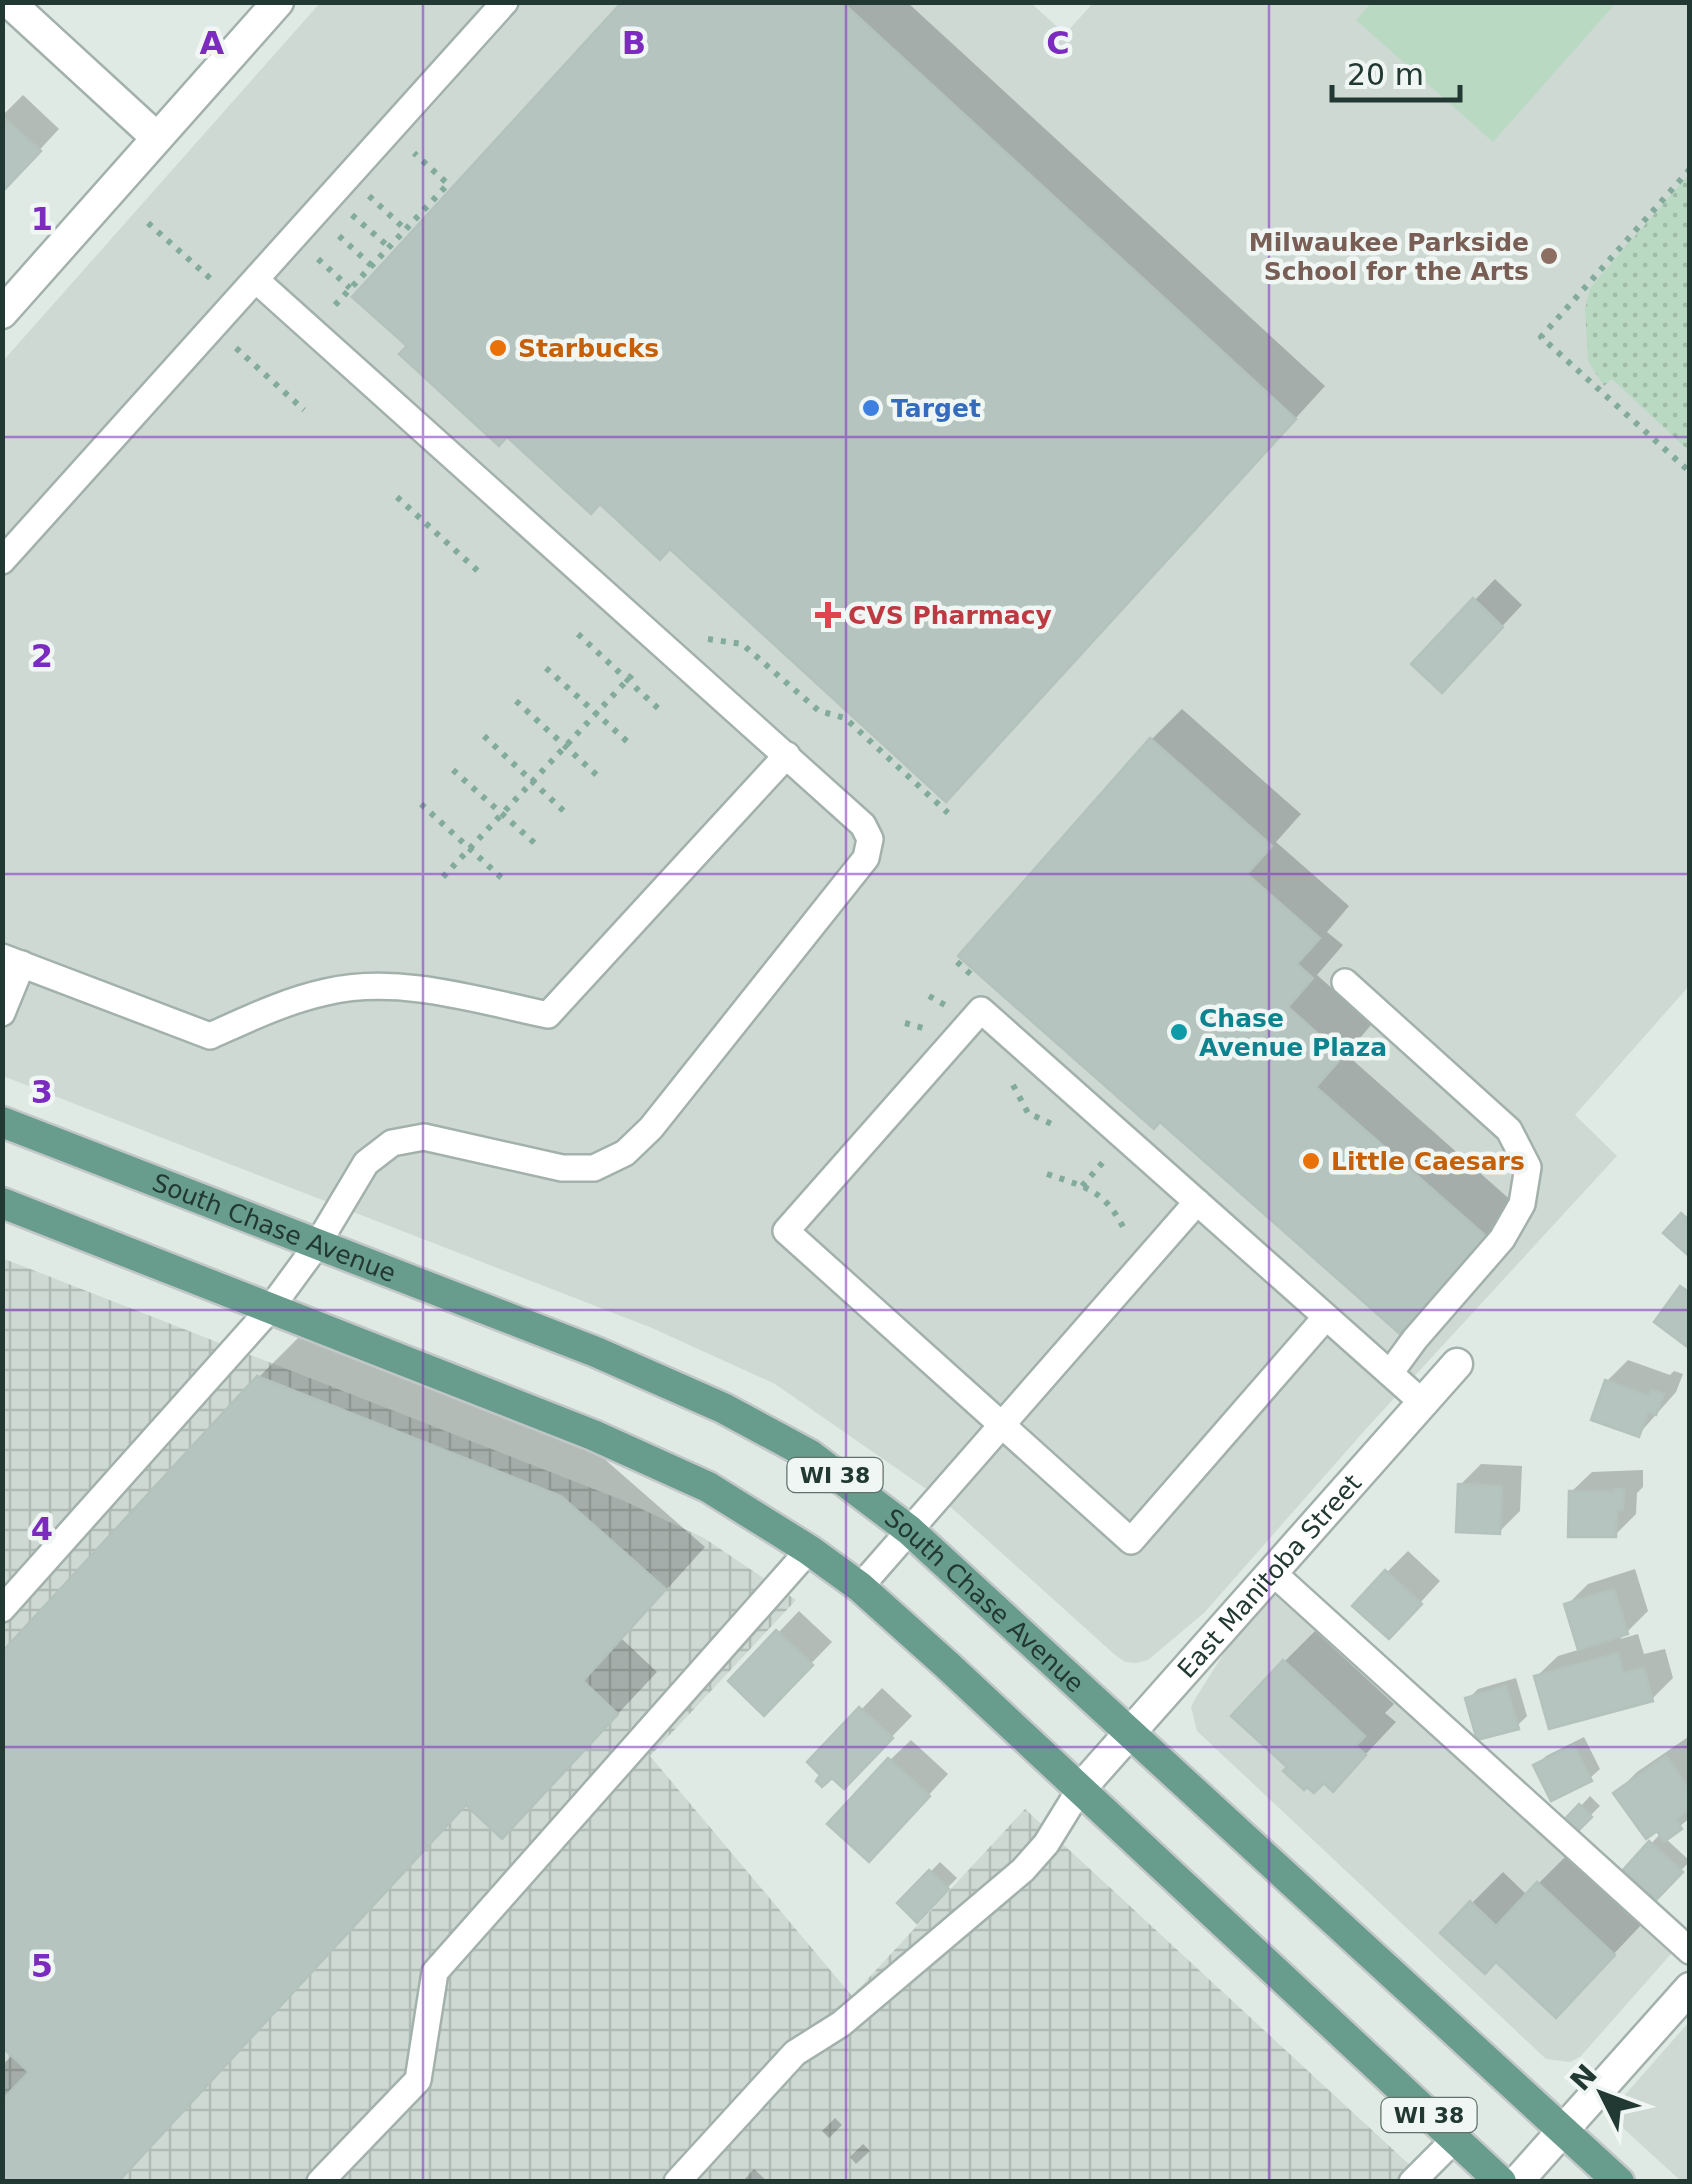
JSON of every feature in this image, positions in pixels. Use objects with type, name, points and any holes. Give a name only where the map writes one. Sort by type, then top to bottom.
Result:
[{"type":"main road","name":"South Chase Avenue","points":[[2,1122],[596,1352],[723,1408],[810,1456],[909,1530],[1619,2182]]},
{"type":"main road","name":"WI 38","points":[[2,1203],[593,1434],[708,1487],[809,1550],[860,1586],[1501,2182]]},
{"type":"street","points":[[9,2],[157,138]]},
{"type":"street","points":[[2,312],[278,2]]},
{"type":"street","name":"East Manitoba Street","points":[[1080,1788],[1457,1364]]},
{"type":"street","points":[[1517,2182],[1690,1988]]},
{"type":"lane","points":[[2,560],[505,2]]},
{"type":"lane","points":[[2,1609],[270,1309],[318,1245],[366,1163],[392,1143],[424,1137],[562,1168],[594,1168],[625,1153],[651,1128],[866,858],[870,839],[864,825],[788,755],[256,280]]},
{"type":"lane","points":[[2,1013],[12,960],[210,1036],[290,1002],[330,990],[371,987],[410,987],[548,1015],[788,755]]},
{"type":"lane","points":[[1345,982],[1509,1130],[1528,1167],[1522,1204],[1502,1239],[1414,1338],[1390,1373]]},
{"type":"lane","points":[[1326,1317],[1130,1540],[786,1232],[981,1010],[1422,1402]]},
{"type":"lane","points":[[860,1586],[1196,1202]]},
{"type":"lane","points":[[320,2182],[418,2080],[435,1972],[809,1550]]},
{"type":"lane","points":[[1271,1570],[1690,1950]]},
{"type":"lane","points":[[676,2182],[795,2053],[841,2024],[1023,1870],[1046,1844],[1080,1788]]},
{"type":"lane","points":[[1412,2182],[1455,2139]]},
{"type":"path","points":[[343,314],[334,306],[448,184],[389,131]]},
{"type":"path","points":[[1690,169],[1541,337],[1690,472]]},
{"type":"path","points":[[331,196],[406,229]]},
{"type":"path","points":[[331,196],[389,247]]},
{"type":"path","points":[[331,196],[372,266]]},
{"type":"path","points":[[148,223],[194,263]]},
{"type":"path","points":[[294,238],[350,288]]},
{"type":"path","points":[[213,328],[304,410]]},
{"type":"path","points":[[396,497],[479,572]]},
{"type":"path","points":[[578,634],[630,678],[662,712]]},
{"type":"path","points":[[702,638],[742,644],[818,711],[844,718],[948,813]]},
{"type":"path","points":[[546,668],[631,746]]},
{"type":"path","points":[[443,877],[630,678]]},
{"type":"path","points":[[516,700],[600,779]]},
{"type":"path","points":[[484,736],[568,815]]},
{"type":"path","points":[[453,770],[539,847]]},
{"type":"path","points":[[421,804],[506,882]]},
{"type":"path","points":[[1046,1174],[1082,1186],[1112,1204],[1126,1234]]},
{"type":"shaded area","points":[[1030,2],[1065,34],[1093,3],[1689,3],[1689,986],[1575,1115],[1617,1156],[1365,1430],[1204,1613],[1148,1660],[1136,1663],[1125,1662],[1114,1654],[945,1502],[775,1384],[652,1328],[3,1076],[3,361],[320,3]]},
{"type":"shaded area","points":[[2,1258],[622,1500],[704,1538],[796,1600],[650,1756],[852,1996],[1025,1809],[1427,2181],[3,2181]]},
{"type":"shaded area","points":[[1276,1593],[1671,1954],[1581,2056],[1570,2062],[1546,2059],[1197,1731],[1191,1707],[1195,1699],[1231,1642]]},
{"type":"shaded area","points":[[1689,2022],[1689,2181],[1681,2181],[1624,2129],[1619,2114],[1624,2096]]},
{"type":"green space","points":[[1371,2],[1616,3],[1493,142],[1356,20]]},
{"type":"green space","points":[[1689,174],[1689,451],[1612,379],[1604,386],[1588,361],[1585,310],[1590,288]]},
{"type":"building","name":"Target","points":[[622,2],[842,2],[1296,419],[946,802],[670,549],[660,560],[600,504],[591,514],[507,437],[499,446],[399,354],[407,346],[352,297]]},
{"type":"building","points":[[2,116],[41,151],[2,192]]},
{"type":"building","points":[[1473,598],[1503,627],[1442,693],[1411,664]]},
{"type":"building","name":"Chase Avenue Plaza","points":[[1150,738],[1272,846],[1247,874],[1320,938],[1297,964],[1313,978],[1288,1007],[1343,1056],[1316,1087],[1486,1236],[1400,1334],[1160,1122],[1154,1129],[958,956]]},
{"type":"building","points":[[1681,1213],[1690,1221],[1690,1257],[1663,1233]]},
{"type":"building","points":[[1680,1286],[1690,1293],[1690,1349],[1654,1322]]},
{"type":"building","points":[[257,1376],[561,1496],[666,1589],[583,1681],[618,1714],[502,1839],[466,1805],[118,2182],[2,2182],[2,2100],[29,2072],[2,2047],[2,1652]]},
{"type":"building","points":[[1605,1380],[1649,1396],[1651,1390],[1664,1394],[1656,1415],[1648,1412],[1639,1437],[1591,1420]]},
{"type":"building","points":[[1458,1484],[1502,1486],[1500,1534],[1456,1532]]},
{"type":"building","points":[[1624,1489],[1623,1510],[1617,1510],[1616,1537],[1568,1537],[1569,1491]]},
{"type":"building","points":[[1385,1570],[1422,1604],[1389,1639],[1352,1606]]},
{"type":"building","points":[[1614,1589],[1628,1634],[1578,1650],[1564,1604]]},
{"type":"building","points":[[776,1630],[813,1665],[764,1716],[728,1681]]},
{"type":"building","points":[[1618,1653],[1623,1673],[1644,1668],[1653,1701],[1549,1729],[1534,1676]]},
{"type":"building","points":[[1283,1660],[1365,1736],[1356,1746],[1366,1755],[1333,1792],[1324,1783],[1314,1793],[1307,1787],[1304,1790],[1283,1771],[1287,1767],[1231,1716]]},
{"type":"building","points":[[1506,1686],[1519,1729],[1477,1740],[1465,1698]]},
{"type":"building","points":[[859,1707],[893,1738],[844,1789],[832,1778],[822,1787],[816,1781],[820,1775],[807,1762]]},
{"type":"building","points":[[1574,1745],[1592,1781],[1551,1801],[1533,1765]]},
{"type":"building","points":[[1666,1756],[1690,1790],[1690,1809],[1676,1819],[1682,1829],[1664,1842],[1657,1831],[1646,1839],[1613,1793]]},
{"type":"building","points":[[888,1758],[930,1796],[869,1862],[827,1824]]},
{"type":"building","points":[[1579,1804],[1592,1817],[1577,1832],[1564,1820]]},
{"type":"building","points":[[1649,1841],[1683,1872],[1656,1900],[1623,1870]]},
{"type":"building","points":[[929,1870],[949,1889],[917,1923],[897,1903]]},
{"type":"building","points":[[1537,1882],[1615,1955],[1556,2018],[1496,1962],[1485,1974],[1440,1933],[1470,1901],[1496,1926]]},
{"type":"place","name":"Milwaukee Parkside School for the Arts","points":[[1549,256]]},
{"type":"place","name":"Starbucks","points":[[498,348]]},
{"type":"place","name":"Target","points":[[871,408]]},
{"type":"place","name":"CVS Pharmacy","points":[[828,615]]},
{"type":"place","name":"Chase Avenue Plaza","points":[[1179,1032]]},
{"type":"place","name":"Little Caesars","points":[[1311,1161]]}]
